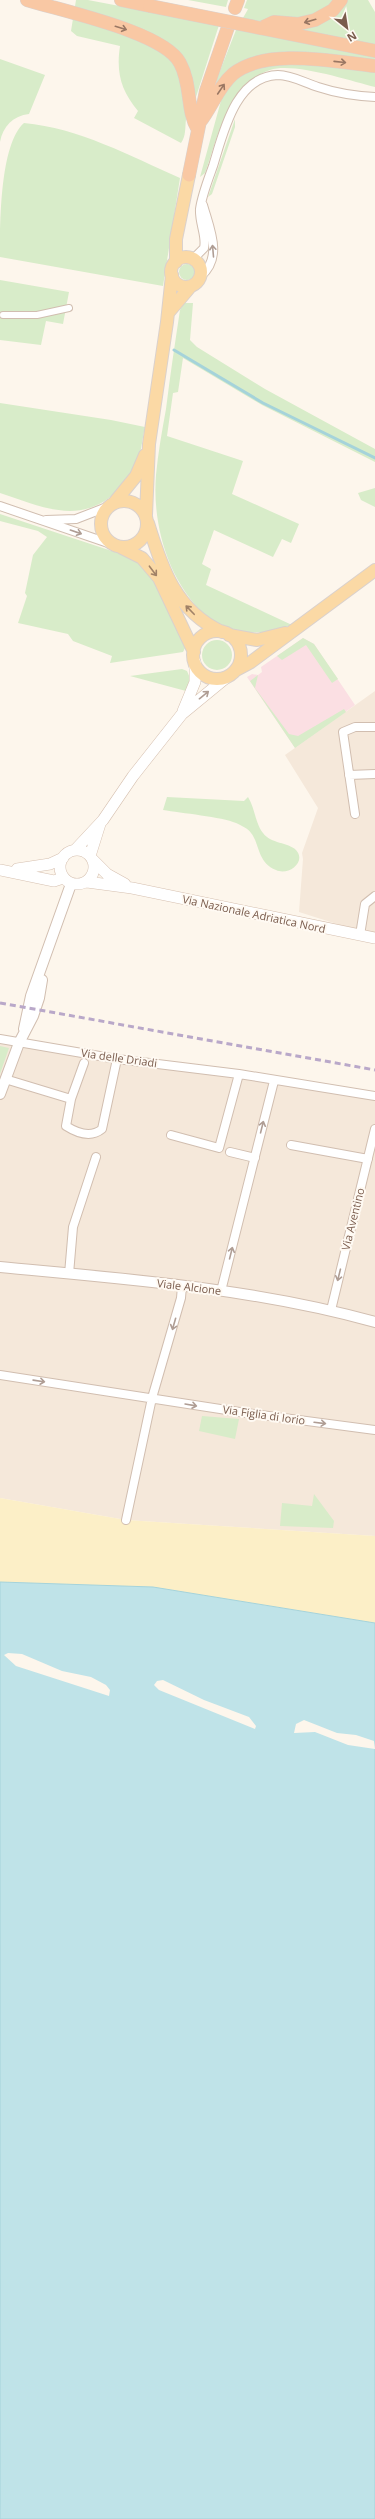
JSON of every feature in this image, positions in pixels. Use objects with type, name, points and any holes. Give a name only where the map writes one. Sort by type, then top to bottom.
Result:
[{"type":"highway","points":[[27,0],[145,36],[174,54],[186,79],[192,120],[199,126]]},
{"type":"highway","points":[[121,0],[375,51]]},
{"type":"highway","points":[[260,28],[274,22],[298,24],[315,20],[333,10],[341,0]]},
{"type":"highway","points":[[189,175],[210,78],[228,28]]},
{"type":"highway","points":[[199,126],[224,83],[239,70],[252,64],[280,59],[317,60],[375,66]]},
{"type":"main road","points":[[186,260],[181,220],[189,175]]},
{"type":"main road","points":[[117,546],[134,545],[143,538],[147,519],[149,444],[168,313],[168,292],[172,274],[186,260]]},
{"type":"main road","points":[[168,313],[190,287],[195,285],[201,276],[199,264],[186,260]]},
{"type":"main road","points":[[172,274],[176,283],[190,287]]},
{"type":"main road","points":[[149,444],[136,476],[103,513],[100,527],[102,533],[117,546],[142,558],[159,578],[194,657],[204,675],[211,678],[231,674]]},
{"type":"main road","points":[[111,505],[129,501],[142,508],[159,558],[182,602],[205,624],[226,633],[236,640],[241,655],[231,674]]},
{"type":"main road","points":[[3,870],[50,864],[75,850],[100,823],[133,776],[182,714],[231,674],[369,576],[375,570]]},
{"type":"main road","points":[[182,714],[195,682],[194,657],[201,639],[214,632],[226,633],[257,640],[295,629]]},
{"type":"main road","points":[[3,870],[54,881],[67,881],[79,885],[87,882],[94,872],[91,858],[100,823]]},
{"type":"main road","points":[[75,850],[86,852],[91,858]]},
{"type":"main road","points":[[63,858],[60,868],[67,881]]},
{"type":"main road","name":"Via Nazionale Adriatica Nord","points":[[91,858],[107,874],[132,888]]},
{"type":"main road","name":"Via Nazionale Adriatica Nord","points":[[87,882],[132,888],[375,938]]},
{"type":"street","points":[[186,260],[202,252],[205,244],[200,220],[201,201],[226,122],[240,98],[258,81],[278,75],[289,77],[319,88],[375,97]]},
{"type":"street","points":[[201,201],[214,253],[210,267],[201,276]]},
{"type":"street","points":[[3,315],[37,315],[69,308]]},
{"type":"street","points":[[41,520],[76,518],[111,505]]},
{"type":"street","points":[[0,506],[117,546]]},
{"type":"street","points":[[355,814],[343,732],[355,727],[375,727]]},
{"type":"street","points":[[350,775],[375,774]]},
{"type":"street","points":[[0,1094],[24,1030],[31,996],[43,966],[67,881]]},
{"type":"street","points":[[360,935],[365,904],[375,896]]},
{"type":"street","name":"Via delle Driadi","points":[[0,1039],[116,1059],[239,1074],[274,1081],[375,1096]]},
{"type":"street","points":[[84,1062],[71,1099],[66,1126],[84,1134],[98,1132],[102,1129],[116,1059]]},
{"type":"street","points":[[172,1135],[219,1148],[239,1074]]},
{"type":"street","points":[[5,1080],[71,1099]]},
{"type":"street","points":[[221,1291],[274,1081]]},
{"type":"street","name":"Via Aventino","points":[[331,1310],[375,1129]]},
{"type":"street","points":[[291,1145],[368,1159]]},
{"type":"street","points":[[230,1152],[255,1158]]},
{"type":"street","points":[[70,1274],[73,1227],[96,1157]]},
{"type":"street","name":"Viale Alcione","points":[[0,1267],[221,1291],[331,1310],[375,1322]]},
{"type":"street","points":[[126,1520],[152,1398],[181,1298],[182,1286]]},
{"type":"street","name":"Via Figlia di Iorio","points":[[0,1375],[246,1413],[375,1430]]},
{"type":"shaded area","points":[[303,638],[314,644],[355,705],[295,748],[247,677],[252,674],[258,675],[262,672],[261,667]]},
{"type":"shaded area","points":[[375,691],[375,936],[299,912],[303,859],[302,853],[318,808],[285,755]]},
{"type":"shaded area","points":[[0,1038],[375,1097],[375,1536],[126,1520],[0,1498]]},
{"type":"green space","points":[[76,0],[88,0],[219,25],[196,97],[190,71],[185,59],[171,46],[156,38],[153,44],[177,67],[185,85],[187,106],[185,132],[181,143],[134,118],[138,111],[127,96],[119,73],[120,46],[77,36],[71,31]]},
{"type":"green space","points":[[188,0],[228,0],[226,7]]},
{"type":"green space","points":[[247,0],[368,0],[375,12],[375,87],[322,73],[293,68],[280,68],[262,73],[247,85],[230,108],[220,130],[205,173],[200,177],[222,97],[216,81],[236,30],[248,9],[244,8]]},
{"type":"green space","points":[[0,59],[45,75],[29,114],[18,117],[10,123],[1,136],[0,142]]},
{"type":"green space","points":[[235,119],[235,127],[212,194],[208,197]]},
{"type":"green space","points":[[24,123],[65,131],[104,144],[180,178],[163,286],[0,257],[1,205],[6,166],[10,148],[16,133]]},
{"type":"green space","points":[[187,264],[193,266],[195,272],[193,278],[187,280],[181,278],[179,272],[181,266]]},
{"type":"green space","points":[[0,280],[69,292],[63,324],[46,321],[41,345],[0,340]]},
{"type":"green space","points":[[184,303],[193,303],[190,340],[197,347],[265,389],[375,449],[375,462],[262,405],[183,358],[178,392],[173,393],[167,436],[243,461],[232,494],[299,524],[291,543],[282,539],[273,557],[214,530],[202,564],[211,569],[206,585],[292,625],[281,629],[246,632],[224,627],[214,622],[191,600],[172,568],[165,550],[157,513],[155,494],[156,475],[180,310]]},
{"type":"green space","points":[[0,403],[111,420],[145,427],[138,462],[130,476],[117,491],[103,502],[89,508],[75,511],[46,508],[0,493]]},
{"type":"green space","points":[[375,488],[375,507],[361,500],[358,493]]},
{"type":"green space","points":[[0,514],[133,558],[154,577],[186,646],[183,652],[110,663],[112,656],[73,641],[68,634],[18,623],[27,596],[25,593],[33,555],[47,537],[38,531],[0,521]]},
{"type":"green space","points":[[303,638],[314,644],[338,679],[332,683],[306,645],[282,660],[277,656]]},
{"type":"green space","points":[[217,640],[223,641],[231,649],[231,661],[223,669],[217,670],[211,669],[203,661],[202,655],[203,649],[211,641]]},
{"type":"green space","points":[[182,669],[187,671],[190,678],[186,691],[130,676]]},
{"type":"green space","points":[[258,675],[255,688],[289,734],[298,736],[344,709],[346,712],[295,748],[250,681]]},
{"type":"green space","points":[[167,797],[244,801],[248,797],[258,825],[266,837],[293,847],[299,855],[298,863],[295,867],[286,871],[276,870],[270,867],[262,858],[254,837],[246,829],[230,821],[201,815],[163,810]]},
{"type":"green space","points":[[0,1046],[9,1048],[0,1074]]},
{"type":"green space","points":[[202,1416],[239,1419],[235,1439],[199,1431]]},
{"type":"green space","points":[[314,1494],[334,1521],[333,1528],[280,1526],[282,1503],[312,1506]]},
{"type":"sand","points":[[0,1498],[126,1520],[375,1536],[375,1623],[153,1587],[0,1582]]},
{"type":"water","points":[[0,1582],[153,1587],[375,1623],[375,2519],[0,2519]]},
{"type":"pier","points":[[8,1653],[22,1654],[62,1671],[91,1677],[106,1685],[110,1690],[109,1696],[16,1666],[4,1655]]},
{"type":"pier","points":[[163,1680],[204,1700],[249,1717],[256,1726],[255,1729],[159,1690],[154,1685],[157,1681]]},
{"type":"pier","points":[[304,1720],[337,1733],[356,1735],[374,1741],[375,1749],[348,1745],[315,1732],[294,1733],[296,1724]]},
{"type":"waterway","points":[[174,350],[263,403],[375,458]]},
{"type":"railway","points":[[0,1003],[375,1070]]}]
